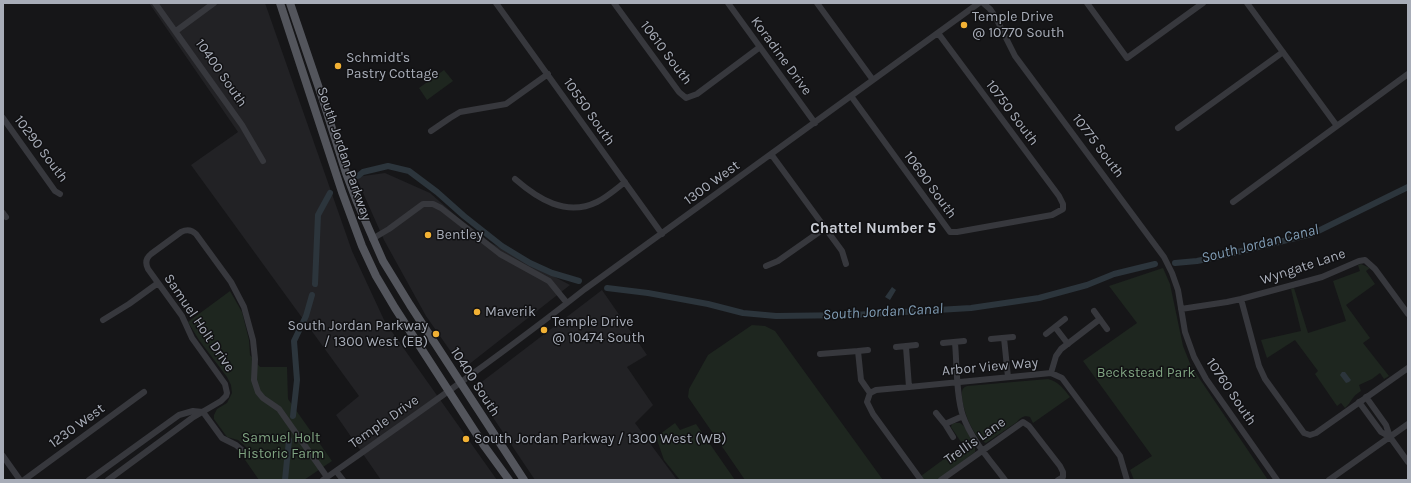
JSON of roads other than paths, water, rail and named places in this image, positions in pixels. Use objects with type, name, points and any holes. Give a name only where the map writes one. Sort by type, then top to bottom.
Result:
[{"type":"main road","name":"South Jordan Parkway","points":[[280,3],[352,220],[376,276],[395,308]]},
{"type":"main road","name":"South Jordan Parkway","points":[[290,3],[350,186],[372,239],[392,277]]},
{"type":"main road","name":"10400 South","points":[[392,277],[524,480]]},
{"type":"main road","name":"10400 South","points":[[395,308],[485,447],[509,480]]},
{"type":"street","name":"10400 South","points":[[155,3],[246,131],[263,160]]},
{"type":"street","points":[[176,31],[214,3]]},
{"type":"street","name":"10550 South","points":[[496,3],[662,234]]},
{"type":"street","name":"10610 South","points":[[614,3],[679,92],[686,98],[696,94],[760,47]]},
{"type":"street","name":"Koradine Drive","points":[[728,3],[815,123]]},
{"type":"street","points":[[817,3],[873,80]]},
{"type":"street","name":"1300 West","points":[[460,383],[567,303],[979,3]]},
{"type":"street","name":"10775 South","points":[[983,3],[990,9],[996,18],[1016,56],[1164,257],[1176,282],[1181,309]]},
{"type":"street","points":[[1087,3],[1127,58],[1203,3]]},
{"type":"street","points":[[1247,3],[1336,126]]},
{"type":"street","name":"10750 South","points":[[938,33],[1058,196],[1063,204],[1063,209]]},
{"type":"street","points":[[1178,128],[1283,52]]},
{"type":"street","points":[[431,131],[460,112],[506,104],[548,74]]},
{"type":"street","points":[[1233,202],[1408,74]]},
{"type":"street","name":"10690 South","points":[[851,96],[950,232],[1052,215],[1063,209]]},
{"type":"street","name":"10290 South","points":[[3,118],[56,191],[60,194]]},
{"type":"street","points":[[772,154],[842,251],[846,264]]},
{"type":"street","points":[[515,179],[528,191],[543,200],[569,208],[587,206],[597,202],[625,182]]},
{"type":"street","points":[[372,239],[389,229],[423,204],[433,204],[441,208],[500,254],[549,281],[567,303]]},
{"type":"street","points":[[766,266],[778,261],[825,228]]},
{"type":"street","name":"Samuel Holt Drive","points":[[108,480],[203,412],[224,399],[227,393],[226,387],[195,343],[182,316],[147,267],[146,261],[151,254],[183,230],[189,230],[196,234],[231,282],[244,307],[253,340],[254,380],[258,392],[263,398],[279,409],[325,478]]},
{"type":"street","name":"Wyngate Lane","points":[[1181,309],[1241,299],[1322,277],[1364,260],[1375,269],[1408,314]]},
{"type":"street","points":[[103,320],[129,304],[158,283]]},
{"type":"street","points":[[1241,299],[1259,366],[1265,379],[1304,433],[1310,435],[1316,433],[1408,368]]},
{"type":"street","name":"10760 South","points":[[1181,309],[1185,332],[1199,368],[1277,480]]},
{"type":"street","points":[[1094,311],[1108,328]]},
{"type":"street","points":[[1046,334],[1065,319]]},
{"type":"street","points":[[1051,373],[1056,356],[1061,349],[1100,319]]},
{"type":"street","points":[[1055,327],[1068,344]]},
{"type":"street","points":[[991,339],[1013,337]]},
{"type":"street","points":[[1004,338],[1008,377]]},
{"type":"street","points":[[943,343],[964,341]]},
{"type":"street","points":[[955,342],[959,401],[963,416],[970,431],[1005,480]]},
{"type":"street","points":[[896,347],[916,345]]},
{"type":"street","points":[[906,347],[909,386]]},
{"type":"street","points":[[858,350],[862,380],[870,393],[867,402],[873,414],[921,480]]},
{"type":"street","points":[[820,354],[868,350]]},
{"type":"street","name":"Arbor View Way","points":[[870,393],[876,390],[909,386],[1051,373],[1062,378],[1112,444],[1120,456],[1127,480]]},
{"type":"street","name":"Temple Drive","points":[[325,478],[460,383]]},
{"type":"street","name":"1230 West","points":[[24,480],[144,392]]},
{"type":"street","points":[[1366,397],[1386,425],[1390,437],[1408,462]]},
{"type":"street","points":[[1359,402],[1381,432],[1390,437]]},
{"type":"street","name":"Samuel Holt Drive","points":[[89,480],[180,415],[193,411],[203,412]]},
{"type":"street","points":[[203,412],[222,438],[236,445],[242,450]]},
{"type":"street","points":[[936,413],[953,437]]},
{"type":"street","points":[[945,424],[963,416]]},
{"type":"street","name":"Trellis Lane","points":[[941,480],[1023,422],[1029,426],[1060,466],[1063,472],[1063,477],[1058,480]]},
{"type":"street","points":[[1329,480],[1408,424]]},
{"type":"street","points":[[3,456],[20,480]]},
{"type":"street","points":[[336,471],[343,480]]},
{"type":"waterway","name":"South Jordan Canal","points":[[358,176],[363,172],[388,166],[409,171],[437,192],[464,216],[502,246],[530,263],[552,273],[579,281]]},
{"type":"waterway","name":"South Jordan Canal","points":[[1175,263],[1197,261],[1221,256],[1312,234],[1408,187]]},
{"type":"waterway","name":"South Jordan Canal","points":[[315,284],[318,215],[330,193]]},
{"type":"waterway","name":"South Jordan Canal","points":[[607,288],[648,293],[708,304],[743,313],[776,316],[853,315],[971,308],[1039,298],[1087,285],[1114,274],[1155,264]]},
{"type":"waterway","name":"South Jordan Canal","points":[[293,416],[297,380],[294,341],[306,316],[312,295]]},
{"type":"waterway","name":"South Jordan Canal","points":[[285,480],[289,440]]},
{"type":"place","name":"Temple Drive @ 10770 South","points":[[964,25]]},
{"type":"place","name":"Schmidt's Pastry Cottage","points":[[338,66]]},
{"type":"place","name":"Bentley","points":[[428,235]]},
{"type":"place","name":"Maverik","points":[[477,312]]},
{"type":"place","name":"Temple Drive @ 10474 South","points":[[544,330]]},
{"type":"place","name":"South Jordan Parkway / 1300 West (EB)","points":[[436,334]]},
{"type":"place","name":"South Jordan Parkway / 1300 West (WB)","points":[[466,439]]},
{"type":"district","name":"Chattel Number 5","points":[[873,229]]},
{"type":"park label","name":"Beckstead Park","points":[[1146,373]]},
{"type":"park label","name":"Samuel Holt Historic Farm","points":[[281,446]]}]
